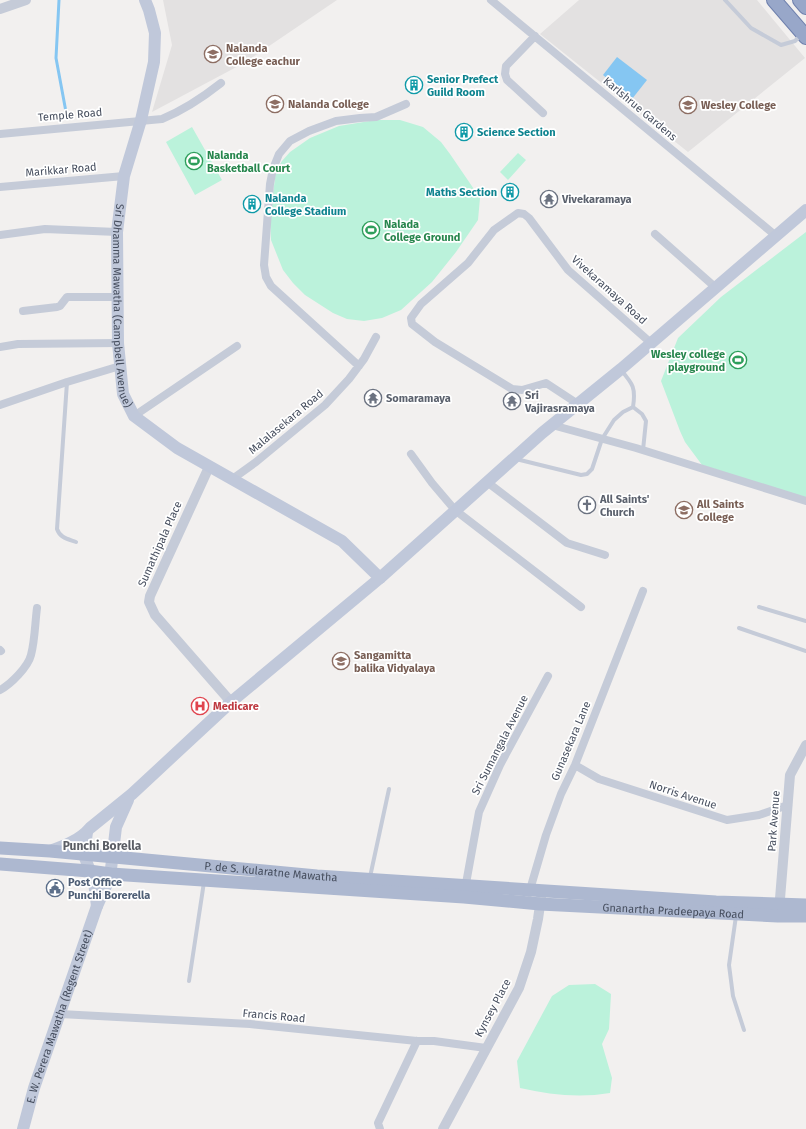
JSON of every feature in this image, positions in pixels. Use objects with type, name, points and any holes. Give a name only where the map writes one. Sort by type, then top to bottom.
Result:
[{"type":"highway","points":[[774,0],[805,36]]},
{"type":"highway","points":[[800,0],[806,7]]},
{"type":"main road","name":"Sri Dhamma Mawatha (Campbell Avenue)","points":[[145,0],[155,33],[154,62],[141,120],[124,176],[117,232],[118,343],[123,394],[134,416],[177,448],[231,480],[342,541],[380,578]]},
{"type":"main road","points":[[50,851],[72,842],[132,794],[230,702],[380,578],[552,425],[621,369],[775,235],[806,210]]},
{"type":"main road","name":"E. W. Perera Mawatha (Regent Street)","points":[[22,1129],[34,1088],[97,906],[111,874],[116,827],[124,805],[132,794]]},
{"type":"main road","points":[[84,855],[86,832]]},
{"type":"main road","name":"P. de S. Kularatne Mawatha","points":[[0,848],[50,851],[317,876],[369,879],[465,891],[534,903]]},
{"type":"main road","name":"E. W. Perera Mawatha (Regent Street)","points":[[84,855],[94,882],[97,906]]},
{"type":"main road","name":"P. de S. Kularatne Mawatha","points":[[0,864],[89,870],[111,874],[204,881],[465,891],[536,889]]},
{"type":"main road","name":"Gnanartha Pradeepaya Road","points":[[536,889],[716,902],[806,905]]},
{"type":"main road","name":"Gnanartha Pradeepaya Road","points":[[534,903],[736,914],[806,916]]},
{"type":"street","points":[[0,9],[26,0]]},
{"type":"street","name":"Karlshrue Gardens","points":[[491,0],[775,235]]},
{"type":"street","points":[[535,36],[506,66],[505,74],[507,80],[543,113]]},
{"type":"street","name":"Temple Road","points":[[0,134],[162,119],[181,111],[205,96],[221,83]]},
{"type":"street","points":[[359,366],[272,286],[266,277],[264,265],[270,184],[273,169],[279,154],[290,141],[309,131],[336,121],[376,117],[406,104]]},
{"type":"street","name":"Marikkar Road","points":[[0,186],[124,176]]},
{"type":"street","name":"Vivekaramaya Road","points":[[578,404],[546,383],[522,390],[512,389],[435,342],[412,324],[411,318],[421,304],[468,263],[494,230],[518,213],[524,214],[529,218],[568,270],[651,343]]},
{"type":"street","points":[[0,235],[45,229],[117,232]]},
{"type":"street","points":[[655,234],[715,287]]},
{"type":"street","points":[[23,311],[57,307],[60,306],[67,297],[118,297]]},
{"type":"street","name":"Malalasekara Road","points":[[231,480],[256,462],[325,405],[359,366],[376,337]]},
{"type":"street","points":[[0,347],[18,344],[118,343]]},
{"type":"street","points":[[134,416],[237,346]]},
{"type":"street","points":[[0,406],[67,382],[120,366]]},
{"type":"street","points":[[552,425],[642,450],[806,501]]},
{"type":"street","points":[[411,454],[432,483],[455,510],[581,607]]},
{"type":"street","name":"Sumathipala Place","points":[[209,467],[150,596],[149,602],[155,615],[230,702]]},
{"type":"street","points":[[487,482],[567,542],[605,555]]},
{"type":"street","name":"Gunasekara Lane","points":[[536,889],[546,835],[561,794],[576,765],[643,591]]},
{"type":"street","points":[[0,690],[7,686],[21,672],[31,656],[37,608]]},
{"type":"street","name":"Sri Sumangala Avenue","points":[[465,891],[479,812],[500,765],[548,676]]},
{"type":"street","name":"Park Avenue","points":[[778,916],[790,775],[806,745]]},
{"type":"street","name":"Norris Avenue","points":[[576,765],[600,779],[726,820],[759,815],[788,805]]},
{"type":"street","name":"Kynsey Place","points":[[443,1129],[518,988],[531,952],[538,919],[534,903],[536,889]]},
{"type":"street","name":"Francis Road","points":[[60,1014],[250,1024],[417,1041],[434,1041],[486,1048]]},
{"type":"street","points":[[380,1129],[378,1123],[417,1041]]},
{"type":"lane","points":[[725,0],[751,28],[781,45],[805,36]]},
{"type":"lane","points":[[621,369],[633,386],[635,394],[633,407]]},
{"type":"lane","points":[[67,382],[57,529],[62,537],[76,542]]},
{"type":"lane","points":[[514,458],[581,475],[587,474],[592,470],[602,439],[614,420],[623,412],[633,407]]},
{"type":"lane","points":[[633,407],[642,414],[646,422],[642,450]]},
{"type":"lane","points":[[758,607],[806,621]]},
{"type":"lane","points":[[738,628],[806,651]]},
{"type":"lane","points":[[369,879],[389,790]]},
{"type":"lane","points":[[189,981],[204,881]]},
{"type":"lane","points":[[736,914],[729,964],[733,996],[744,1030]]},
{"type":"shaded area","name":"Nalanda College eachur","points":[[163,0],[337,0],[244,63],[152,112],[172,45]]},
{"type":"shaded area","name":"Wesley College","points":[[579,0],[757,0],[805,58],[688,152],[540,34]]},
{"type":"green space","name":"Nalada College Ground","points":[[376,120],[400,120],[423,127],[441,142],[480,198],[478,220],[456,252],[432,282],[401,310],[382,318],[364,321],[347,319],[333,313],[305,295],[293,283],[283,270],[271,240],[270,216],[276,171],[290,152],[310,138],[339,126]]},
{"type":"green space","name":"Nalanda Basketball Court","points":[[192,127],[222,180],[195,195],[166,142]]},
{"type":"green space","points":[[518,153],[526,160],[508,180],[500,172]]},
{"type":"green space","name":"Wesley college playground","points":[[806,232],[806,498],[702,465],[685,442],[661,381],[678,338],[721,297]]},
{"type":"green space","points":[[595,984],[611,994],[609,1029],[602,1044],[612,1078],[610,1093],[599,1095],[565,1095],[520,1088],[517,1061],[552,996],[569,985]]},
{"type":"water","points":[[617,57],[647,80],[632,99],[603,75]]},
{"type":"waterway","points":[[59,0],[56,58],[66,112]]},
{"type":"place","name":"Nalanda College eachur","points":[[213,54]]},
{"type":"place","name":"Senior Prefect Guild Room","points":[[414,85]]},
{"type":"place","name":"Nalanda College","points":[[275,104]]},
{"type":"place","name":"Wesley College","points":[[688,105]]},
{"type":"place","name":"Science Section","points":[[464,132]]},
{"type":"place","name":"Nalanda Basketball Court","points":[[194,161]]},
{"type":"place","name":"Maths Section","points":[[510,192]]},
{"type":"place","name":"Vivekaramaya","points":[[549,199]]},
{"type":"place","name":"Nalanda College Stadium","points":[[252,204]]},
{"type":"place","name":"Nalada College Ground","points":[[371,230]]},
{"type":"place","name":"Wesley college playground","points":[[738,360]]},
{"type":"place","name":"Somaramaya","points":[[373,398]]},
{"type":"place","name":"Sri Vajirasramaya","points":[[512,401]]},
{"type":"place","name":"All Saints' Church","points":[[587,505]]},
{"type":"place","name":"All Saints College","points":[[684,510]]},
{"type":"place","name":"Sangamitta balika Vidyalaya","points":[[341,661]]},
{"type":"place","name":"Medicare","points":[[200,706]]},
{"type":"place","name":"Post Office Punchi Borerella","points":[[55,888]]},
{"type":"district","name":"Punchi Borella","points":[[102,846]]}]
